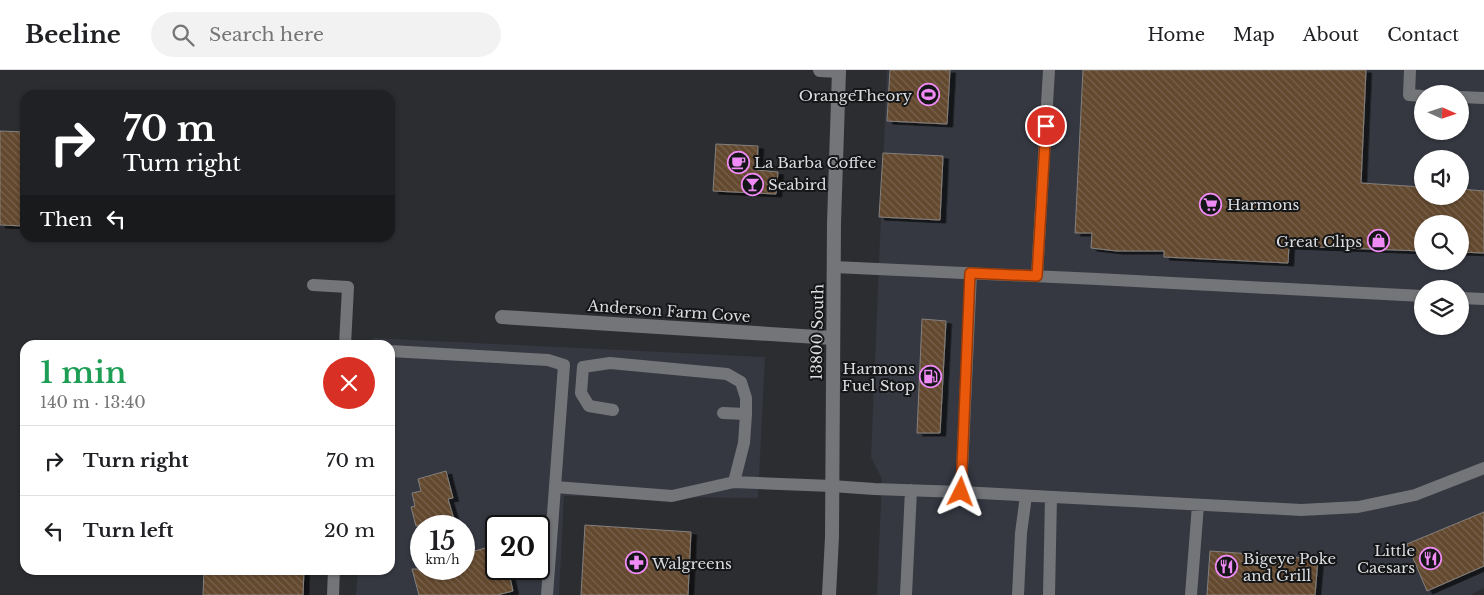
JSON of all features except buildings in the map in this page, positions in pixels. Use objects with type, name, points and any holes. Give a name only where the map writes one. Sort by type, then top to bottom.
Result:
[{"type":"street","points":[[820,70],[839,70]]},
{"type":"street","name":"13800 South","points":[[829,595],[832,537],[834,267],[839,70]]},
{"type":"street","name":"Anderson Farm Cove","points":[[502,317],[833,338]]},
{"type":"lane","points":[[1037,276],[1049,70]]},
{"type":"lane","points":[[1410,70],[1409,95],[1414,95]]},
{"type":"lane","points":[[1469,97],[1484,98]]},
{"type":"lane","points":[[834,267],[1414,296]]},
{"type":"lane","points":[[961,492],[970,273]]},
{"type":"lane","points":[[313,285],[348,287],[345,340]]},
{"type":"lane","points":[[1469,298],[1484,299]]},
{"type":"lane","points":[[395,351],[548,360],[564,365],[583,367],[610,363],[727,374],[741,382],[746,398],[744,443],[734,482]]},
{"type":"lane","points":[[547,595],[564,365]]},
{"type":"lane","points":[[583,367],[581,393],[589,406],[613,410]]},
{"type":"lane","points":[[723,413],[746,414]]},
{"type":"lane","points":[[555,487],[672,496],[734,482],[1301,510],[1358,507],[1415,495],[1484,468]]},
{"type":"lane","points":[[906,595],[911,490]]},
{"type":"lane","points":[[1018,595],[1021,533],[1026,496]]},
{"type":"lane","points":[[1049,595],[1051,497]]},
{"type":"lane","points":[[1191,595],[1198,505]]},
{"type":"lane","points":[[333,595],[334,575]]},
{"type":"shaded area","points":[[887,70],[1484,70],[1484,588],[1470,595],[877,595],[882,479],[871,457]]},
{"type":"shaded area","points":[[373,338],[765,357],[758,498],[564,496],[559,595],[356,595],[358,575],[395,575],[395,340],[373,340]]},
{"type":"place","name":"OrangeTheory","points":[[928,95]]},
{"type":"place","name":"La Barba Coffee","points":[[738,162]]},
{"type":"place","name":"Seabird","points":[[752,184]]},
{"type":"place","name":"Harmons","points":[[1211,204]]},
{"type":"place","name":"Great Clips","points":[[1378,241]]},
{"type":"place","name":"Harmons Fuel Stop","points":[[931,377]]},
{"type":"place","name":"Little Caesars","points":[[1431,559]]},
{"type":"place","name":"Walgreens","points":[[636,563]]},
{"type":"place","name":"Bigeye Poke and Grill","points":[[1227,567]]},
{"type":"route","points":[[961,492],[970,273],[1037,276],[1046,126]]}]
